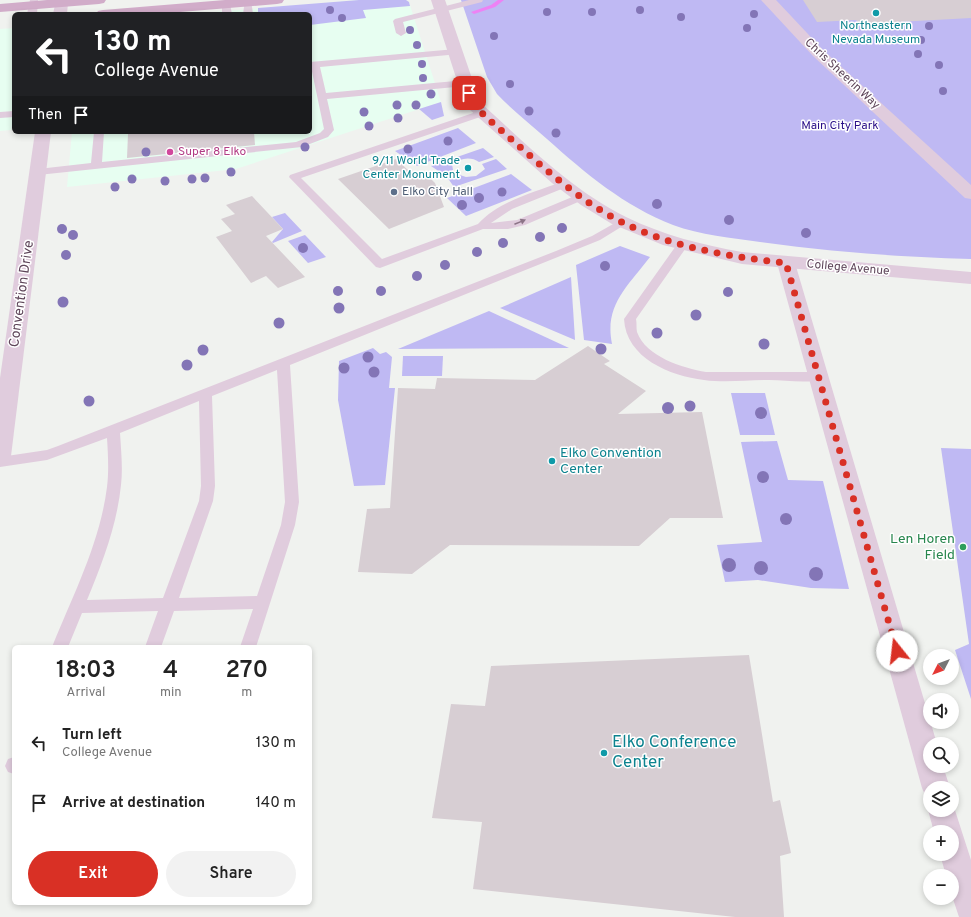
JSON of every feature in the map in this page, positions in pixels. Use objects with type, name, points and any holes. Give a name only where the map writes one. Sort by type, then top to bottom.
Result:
[{"type":"main road","points":[[0,8],[33,6],[60,9],[99,0]]},
{"type":"main road","points":[[141,12],[237,7],[277,0]]},
{"type":"street","name":"Chris Sheerin Way","points":[[768,0],[818,53],[971,194]]},
{"type":"street","name":"College Avenue","points":[[442,10],[472,100],[482,113],[581,197],[622,222],[646,234],[718,254],[786,263],[971,278]]},
{"type":"street","name":"Convention Drive","points":[[0,456],[43,134]]},
{"type":"street","points":[[786,263],[934,781]]},
{"type":"street","points":[[957,861],[971,911]]},
{"type":"lane","points":[[400,29],[442,10],[480,0]]},
{"type":"lane","points":[[38,172],[298,145],[328,132],[322,96],[312,64],[456,52]]},
{"type":"lane","points":[[322,96],[466,83]]},
{"type":"lane","points":[[482,113],[294,176],[380,264],[482,226],[499,228],[514,225],[581,197]]},
{"type":"lane","points":[[0,115],[12,114]]},
{"type":"lane","points":[[96,165],[99,134]]},
{"type":"lane","points":[[482,226],[488,218],[498,212],[565,184]]},
{"type":"lane","points":[[0,462],[54,452],[113,430],[560,253],[596,238],[622,222]]},
{"type":"lane","points":[[682,245],[630,319],[631,334],[640,347],[672,368],[688,374],[706,376],[818,376]]},
{"type":"lane","points":[[249,645],[288,525],[292,502],[283,362]]},
{"type":"lane","points":[[154,645],[206,501],[208,486],[205,393]]},
{"type":"lane","points":[[61,645],[100,546],[114,493],[115,469],[113,430]]},
{"type":"lane","points":[[76,607],[263,602]]},
{"type":"shaded area","points":[[359,0],[406,0],[409,2],[441,102],[236,169],[67,187],[72,134],[312,134],[312,12],[215,12]]},
{"type":"shaded area","points":[[12,28],[12,125],[11,130],[0,131],[0,29]]},
{"type":"green space","points":[[359,0],[406,0],[409,2],[410,6],[363,10],[366,18],[312,25],[312,12],[258,12],[258,8]]},
{"type":"green space","name":"Main City Park","points":[[461,0],[971,0],[971,259],[865,254],[786,246],[705,234],[673,225],[655,217],[606,188],[521,117],[497,94],[487,77]]},
{"type":"green space","points":[[441,102],[444,116],[432,120],[419,109]]},
{"type":"green space","points":[[458,128],[476,143],[417,166],[395,151]]},
{"type":"green space","points":[[483,148],[494,157],[479,162],[469,158],[458,160],[452,164],[453,170],[443,174],[431,166]]},
{"type":"green space","points":[[496,159],[507,169],[454,187],[447,177],[457,174],[466,177],[476,176],[485,169],[482,164]]},
{"type":"green space","points":[[511,174],[532,190],[466,216],[447,198]]},
{"type":"green space","points":[[285,213],[302,231],[273,243],[272,242],[283,229],[272,217]]},
{"type":"green space","points":[[305,235],[326,257],[308,263],[288,241]]},
{"type":"green space","points":[[620,246],[650,257],[626,287],[615,307],[611,318],[610,330],[612,344],[584,340],[576,265]]},
{"type":"green space","points":[[571,277],[575,340],[500,308]]},
{"type":"green space","points":[[489,311],[569,348],[398,349]]},
{"type":"green space","points":[[373,348],[380,354],[386,352],[392,357],[389,388],[395,388],[385,485],[354,486],[338,400],[339,361]]},
{"type":"green space","points":[[403,356],[443,356],[442,376],[402,376]]},
{"type":"green space","points":[[731,393],[765,393],[775,435],[740,435]]},
{"type":"green space","points":[[777,441],[788,480],[823,481],[849,589],[811,588],[758,580],[725,582],[717,545],[762,542],[741,442]]},
{"type":"green space","name":"Len Horen Field","points":[[941,448],[971,449],[971,699],[959,662],[959,649],[957,649],[969,644]]},
{"type":"building","name":"Northeastern Nevada Museum","points":[[803,0],[971,0],[971,18],[860,24],[856,20],[817,22]]},
{"type":"building","name":"Super 8 Elko","points":[[128,134],[254,134],[255,145],[127,158]]},
{"type":"building","name":"Elko City Hall","points":[[396,159],[409,171],[418,172],[428,176],[435,183],[444,207],[389,229],[338,179]]},
{"type":"building","points":[[252,196],[283,229],[266,236],[305,277],[278,288],[266,276],[251,283],[216,237],[232,231],[221,219],[235,214],[226,205]]},
{"type":"building","name":"Elko Convention Center","points":[[588,346],[610,361],[604,364],[646,391],[618,414],[702,412],[723,518],[670,518],[639,546],[450,545],[412,574],[358,572],[367,509],[390,508],[398,388],[435,389],[437,378],[535,380]]},
{"type":"building","name":"Elko Conference Center","points":[[749,655],[773,802],[780,800],[791,853],[780,856],[784,917],[735,917],[473,889],[482,822],[432,818],[451,704],[485,706],[491,666]]},
{"type":"waterway","points":[[474,12],[493,6],[501,0]]},
{"type":"place","name":"Northeastern Nevada Museum","points":[[876,13]]},
{"type":"place","name":"Super 8 Elko","points":[[170,152]]},
{"type":"place","name":"9/11 World Trade Center Monument","points":[[468,168]]},
{"type":"place","name":"Elko City Hall","points":[[394,192]]},
{"type":"place","name":"Elko Convention Center","points":[[552,461]]},
{"type":"place","name":"Len Horen Field","points":[[963,547]]},
{"type":"place","name":"Elko Conference Center","points":[[604,753]]},
{"type":"route","points":[[469,93],[476,107],[488,119],[575,193],[590,204],[630,227],[666,241],[718,254],[786,263],[897,651]]}]
